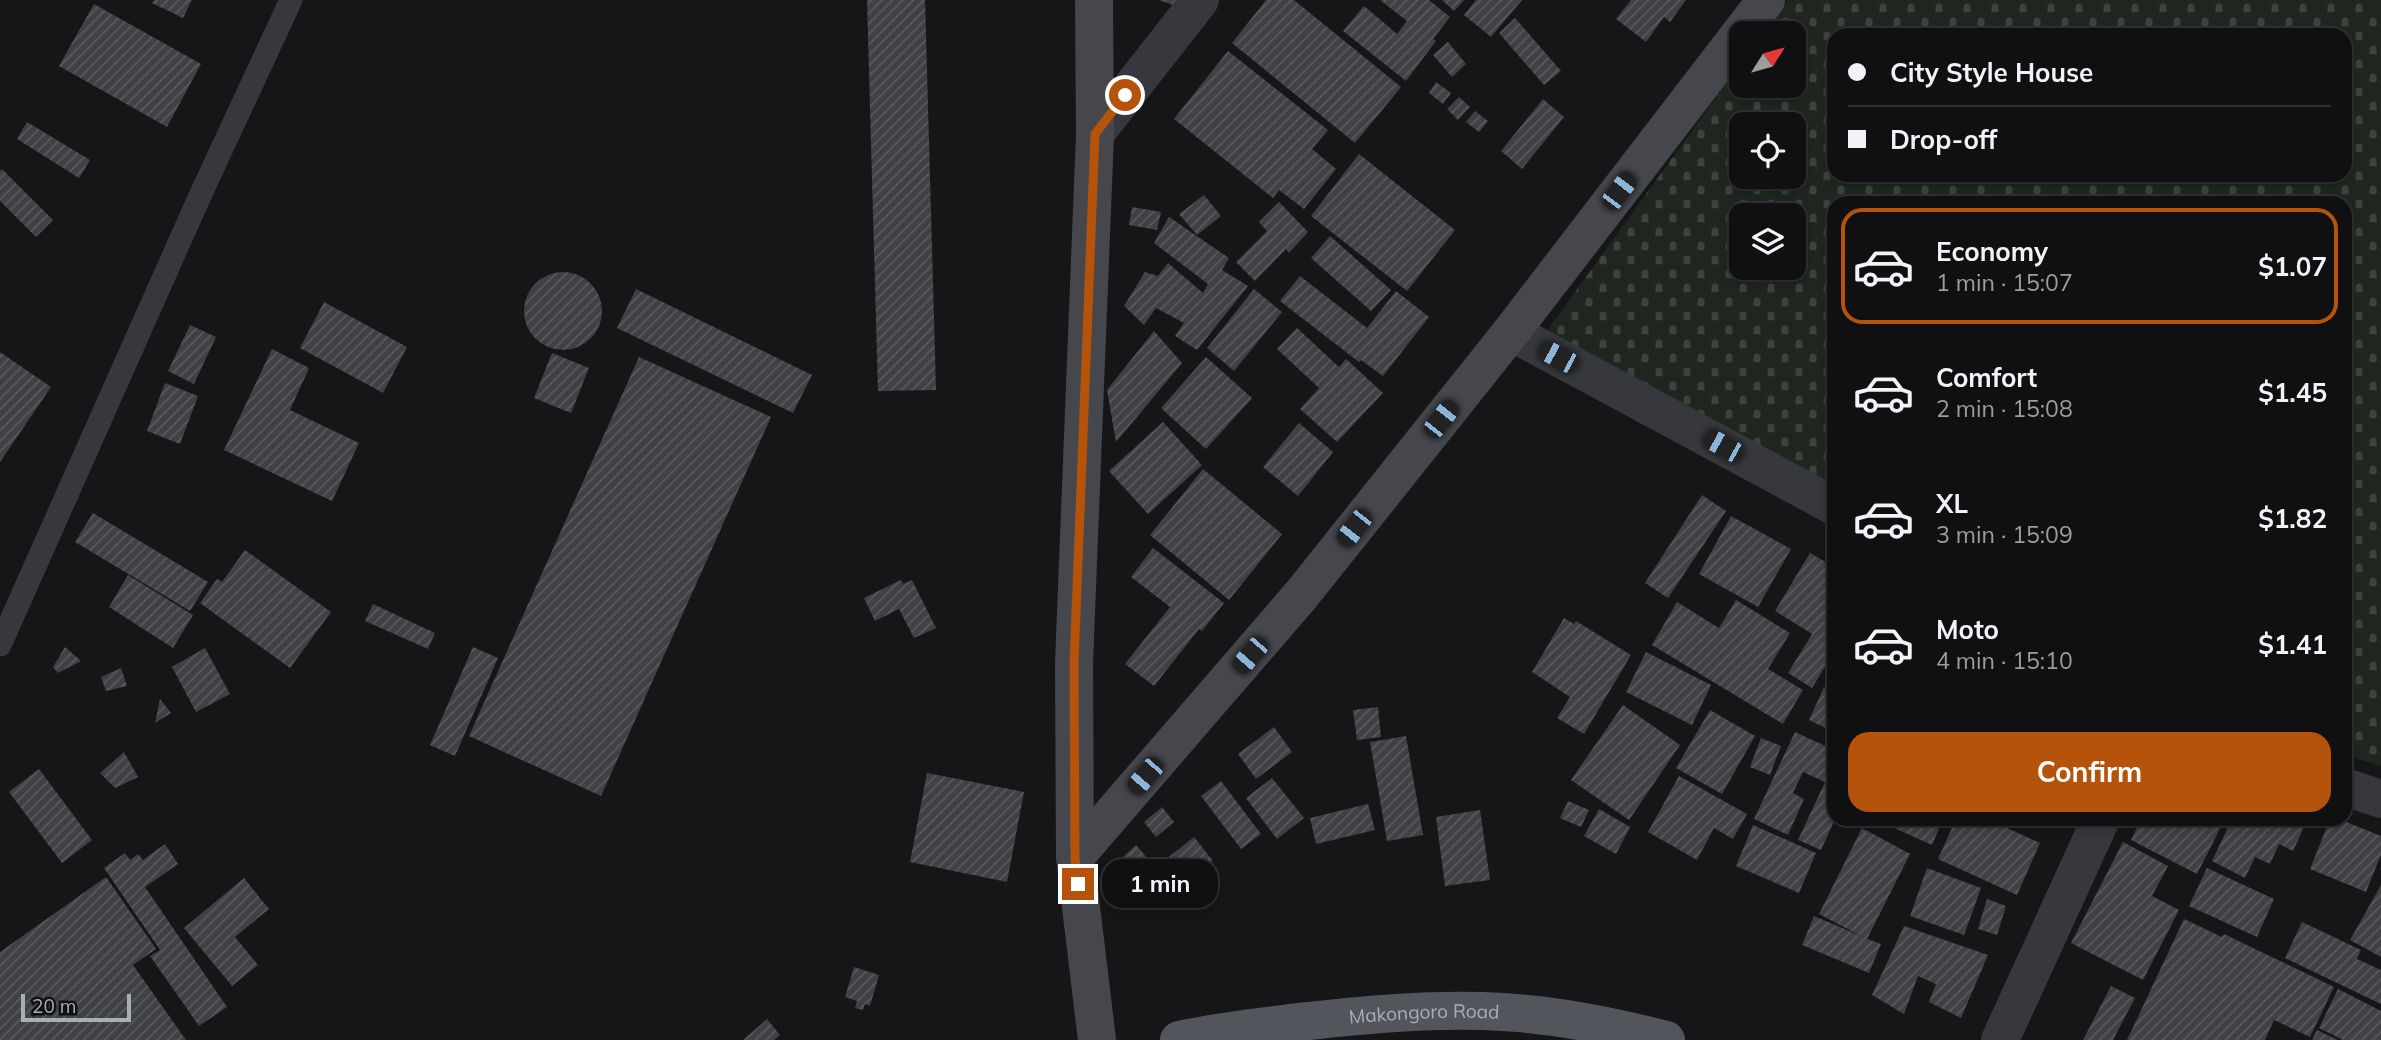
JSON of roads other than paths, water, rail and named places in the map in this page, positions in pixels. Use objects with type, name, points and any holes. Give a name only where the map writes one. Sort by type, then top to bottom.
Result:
[{"type":"main road","name":"Makongoro Road","points":[[1180,1040],[1287,1024],[1413,1012],[1505,1012],[1620,1028],[1666,1040]]},
{"type":"street","points":[[1094,0],[1095,134],[1074,663],[1075,858],[1097,1040]]},
{"type":"street","points":[[1095,134],[1200,0]]},
{"type":"street","points":[[1075,858],[1303,594],[1511,332],[1766,0]]},
{"type":"street","points":[[1511,332],[1827,502]]},
{"type":"street","points":[[2352,789],[2381,799]]},
{"type":"street","points":[[2000,1040],[2098,826]]},
{"type":"lane","points":[[0,645],[291,0]]}]
